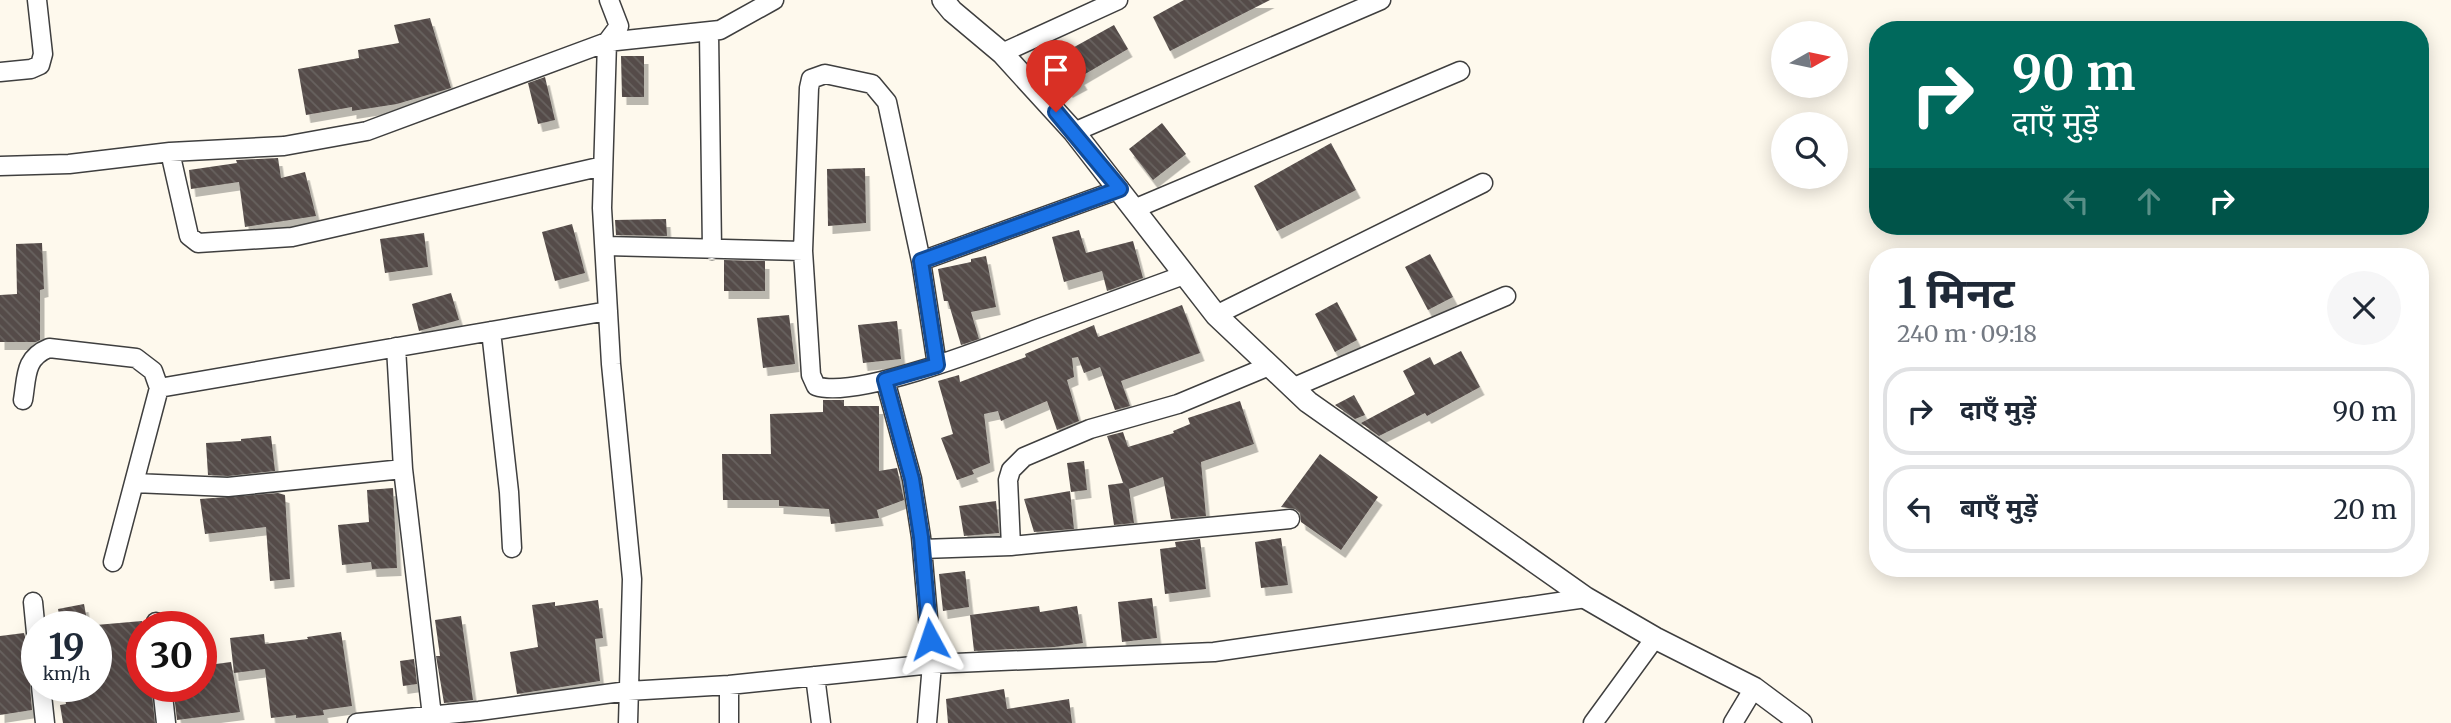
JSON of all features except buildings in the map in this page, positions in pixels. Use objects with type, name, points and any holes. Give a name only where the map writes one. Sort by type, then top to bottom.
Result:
[{"type":"street","points":[[0,72],[31,69],[40,65],[43,54],[37,0]]},
{"type":"street","points":[[609,0],[619,26],[607,42],[602,208],[608,311],[632,579],[628,723]]},
{"type":"street","points":[[0,166],[69,164],[170,152],[284,146],[367,131],[607,42],[720,30],[774,0]]},
{"type":"street","points":[[943,0],[952,11],[1002,53],[1074,132],[1216,315],[1308,402],[1586,598],[1655,638],[1754,688],[1801,723]]},
{"type":"street","points":[[1002,53],[1118,0]]},
{"type":"street","points":[[1074,132],[1381,0]]},
{"type":"street","points":[[709,33],[712,250]]},
{"type":"street","points":[[1134,209],[1460,71]]},
{"type":"street","points":[[937,365],[921,261],[887,102],[873,83],[825,74],[811,79],[808,88],[803,251],[811,375],[816,386],[828,390],[885,380],[937,365],[1184,275]]},
{"type":"street","points":[[170,152],[189,236],[198,243],[292,237],[603,166]]},
{"type":"street","points":[[1216,315],[1483,183]]},
{"type":"street","points":[[921,261],[1120,189]]},
{"type":"street","points":[[606,246],[803,251]]},
{"type":"street","points":[[1293,388],[1506,296]]},
{"type":"street","points":[[159,388],[608,311]]},
{"type":"street","points":[[491,331],[509,492],[512,548]]},
{"type":"street","points":[[396,347],[403,469],[432,716]]},
{"type":"street","points":[[23,400],[30,363],[36,354],[49,348],[136,358],[153,370],[159,388],[113,562]]},
{"type":"street","points":[[1011,546],[1009,480],[1011,470],[1024,457],[1090,429],[1178,404],[1269,366]]},
{"type":"street","points":[[885,380],[912,479],[922,549],[932,664],[927,723]]},
{"type":"street","points":[[134,483],[228,486],[403,469]]},
{"type":"street","points":[[922,549],[1011,546],[1290,519]]},
{"type":"street","points":[[365,723],[432,716],[480,717],[628,691],[729,685],[932,664],[1214,652],[1586,598]]},
{"type":"street","points":[[33,601],[34,611]]},
{"type":"street","points":[[1593,723],[1655,638]]},
{"type":"street","points":[[815,676],[821,723]]},
{"type":"street","points":[[729,685],[729,723]]},
{"type":"street","points":[[1733,723],[1754,688]]},
{"type":"street","points":[[43,702],[45,723]]},
{"type":"street","points":[[164,702],[166,723]]},
{"type":"route","points":[[930,639],[921,537],[912,479],[885,380],[937,365],[921,261],[1120,189],[1056,112]]}]
